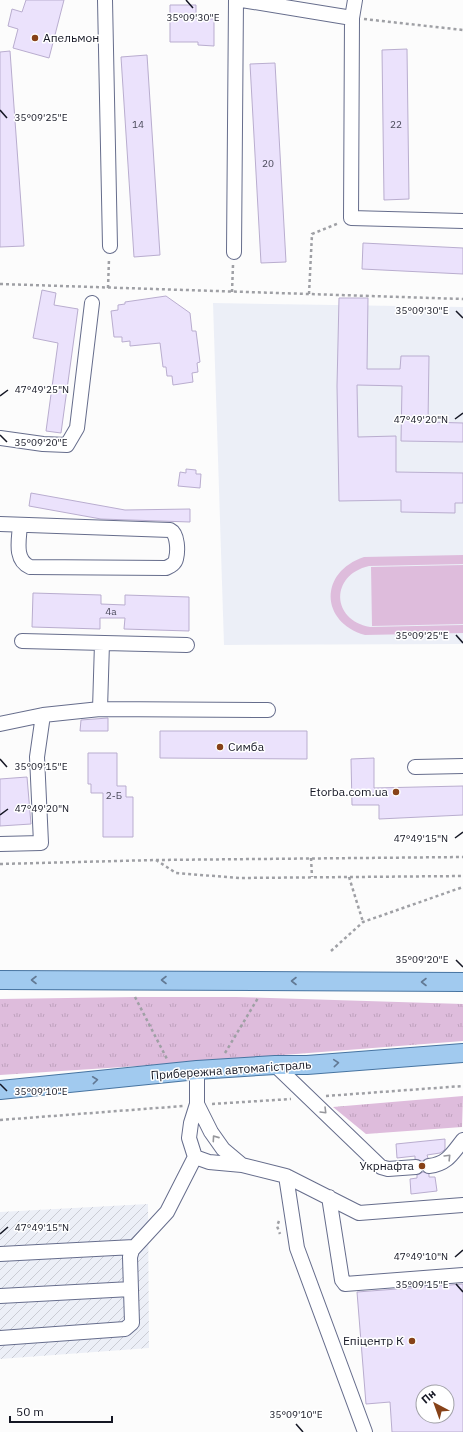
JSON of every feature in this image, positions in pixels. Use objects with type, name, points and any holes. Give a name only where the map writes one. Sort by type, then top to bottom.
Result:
[{"type":"main road","points":[[0,980],[463,982]]},
{"type":"main road","name":"Прибережна автомагістраль","points":[[0,1090],[197,1070],[275,1065],[307,1065],[463,1053]]},
{"type":"lane","points":[[105,0],[110,246]]},
{"type":"lane","points":[[234,252],[236,0]]},
{"type":"lane","points":[[242,0],[352,18]]},
{"type":"lane","points":[[355,0],[352,18],[351,218],[463,221]]},
{"type":"lane","points":[[0,438],[43,444],[67,445],[78,428],[92,303]]},
{"type":"lane","points":[[0,524],[170,530],[174,532],[176,538],[176,560],[172,565],[166,568],[30,567],[23,564],[19,558],[20,525]]},
{"type":"lane","points":[[22,641],[187,645]]},
{"type":"lane","points":[[100,709],[102,642]]},
{"type":"lane","points":[[0,724],[43,715],[100,709],[268,710]]},
{"type":"lane","points":[[0,844],[41,843],[37,757],[43,715]]},
{"type":"lane","points":[[415,767],[463,766]]},
{"type":"lane","points":[[275,1065],[310,1097],[381,1167],[388,1169],[438,1165],[446,1161],[463,1140]]},
{"type":"lane","points":[[0,1338],[125,1329],[132,1323],[130,1257],[134,1246],[167,1212],[195,1157],[190,1138],[191,1123],[197,1104],[197,1070]]},
{"type":"lane","points":[[197,1104],[211,1132],[223,1149],[242,1164]]},
{"type":"lane","points":[[195,1157],[209,1162],[242,1164],[286,1176],[359,1212],[463,1205]]},
{"type":"lane","points":[[286,1176],[297,1248],[365,1432]]},
{"type":"lane","points":[[329,1197],[342,1280],[346,1284],[463,1275]]},
{"type":"lane","points":[[0,1254],[134,1246]]},
{"type":"lane","points":[[0,1296],[131,1289]]},
{"type":"path","points":[[352,18],[463,30]]},
{"type":"path","points":[[309,294],[312,234],[351,218]]},
{"type":"path","points":[[108,288],[110,246]]},
{"type":"path","points":[[232,292],[234,252]]},
{"type":"path","points":[[0,284],[463,299]]},
{"type":"path","points":[[0,864],[156,860],[463,857]]},
{"type":"path","points":[[311,858],[312,877]]},
{"type":"path","points":[[156,860],[176,873],[239,878],[463,876]]},
{"type":"path","points":[[349,877],[363,922]]},
{"type":"path","points":[[332,951],[363,922],[463,887]]},
{"type":"path","points":[[135,997],[169,1064]]},
{"type":"path","points":[[221,1060],[258,998]]},
{"type":"path","points":[[0,1120],[197,1104],[463,1086]]},
{"type":"shaded area","points":[[213,303],[463,307],[463,644],[224,645]]},
{"type":"shaded area","points":[[148,1204],[149,1348],[0,1359],[0,1212]]},
{"type":"green space","points":[[463,555],[463,564],[369,566],[356,571],[347,578],[342,587],[340,597],[342,607],[348,616],[357,623],[370,627],[463,625],[463,633],[365,635],[350,629],[333,609],[331,597],[333,585],[339,574],[349,564],[364,557]]},
{"type":"green space","points":[[463,565],[463,624],[372,626],[371,567]]},
{"type":"green space","points":[[236,997],[463,1004],[463,1041],[169,1064],[0,1075],[0,999]]},
{"type":"green space","points":[[463,1096],[462,1127],[366,1134],[333,1107]]},
{"type":"building","name":"Апельмон","points":[[26,0],[64,0],[49,58],[13,48],[18,29],[8,26],[12,9],[22,12]]},
{"type":"building","points":[[170,5],[196,5],[196,19],[214,19],[214,46],[198,45],[198,42],[170,42]]},
{"type":"building","points":[[407,49],[409,199],[384,200],[382,50]]},
{"type":"building","points":[[10,51],[24,246],[0,247],[0,52]]},
{"type":"building","points":[[147,55],[160,255],[134,257],[121,57]]},
{"type":"building","points":[[275,63],[286,262],[261,263],[250,64]]},
{"type":"building","points":[[363,243],[463,248],[463,274],[362,269]]},
{"type":"building","points":[[42,290],[56,293],[54,305],[78,309],[61,433],[46,431],[58,343],[33,338]]},
{"type":"building","points":[[166,296],[190,313],[192,331],[196,331],[200,362],[197,363],[198,372],[192,373],[193,382],[173,385],[172,376],[167,376],[166,367],[163,367],[160,343],[130,346],[130,341],[122,342],[122,337],[114,337],[111,311],[118,310],[118,305],[125,304],[125,302]]},
{"type":"building","points":[[339,298],[368,298],[367,369],[400,369],[401,356],[429,356],[428,422],[463,423],[463,442],[401,441],[402,386],[357,385],[358,437],[396,436],[396,472],[463,473],[463,503],[455,503],[455,513],[401,512],[401,500],[339,501],[337,386]]},
{"type":"building","points":[[186,469],[196,470],[196,474],[201,474],[200,488],[178,486],[180,472],[186,473]]},
{"type":"building","points":[[31,493],[125,510],[190,509],[190,522],[101,519],[29,506]]},
{"type":"building","points":[[33,593],[101,595],[101,604],[125,605],[125,595],[189,597],[189,631],[124,629],[125,618],[100,618],[100,629],[32,627]]},
{"type":"building","points":[[108,718],[108,731],[80,731],[81,720]]},
{"type":"building","points":[[160,731],[307,731],[307,759],[160,758]]},
{"type":"building","points":[[88,753],[117,753],[117,786],[126,786],[126,797],[133,797],[133,837],[103,837],[103,793],[91,793],[91,784],[88,784]]},
{"type":"building","points":[[374,758],[374,788],[463,786],[463,815],[379,819],[379,805],[352,805],[351,759]]},
{"type":"building","points":[[27,777],[31,824],[0,826],[0,779]]},
{"type":"building","points":[[445,1139],[445,1149],[443,1151],[440,1153],[427,1155],[428,1158],[422,1161],[415,1159],[415,1156],[397,1158],[396,1144]]},
{"type":"building","points":[[423,1172],[429,1174],[429,1177],[435,1177],[437,1191],[411,1194],[410,1179],[417,1178],[417,1175]]},
{"type":"building","name":"Епіцентр К","points":[[463,1284],[463,1432],[392,1432],[390,1402],[366,1404],[357,1292]]},
{"type":"place","name":"Апельмон","points":[[35,38]]},
{"type":"place","name":"Симба","points":[[220,747]]},
{"type":"place","name":"Etorba.com.ua","points":[[396,792]]},
{"type":"place","name":"Укрнафта","points":[[422,1166]]},
{"type":"place","name":"Епіцентр К","points":[[412,1341]]}]
